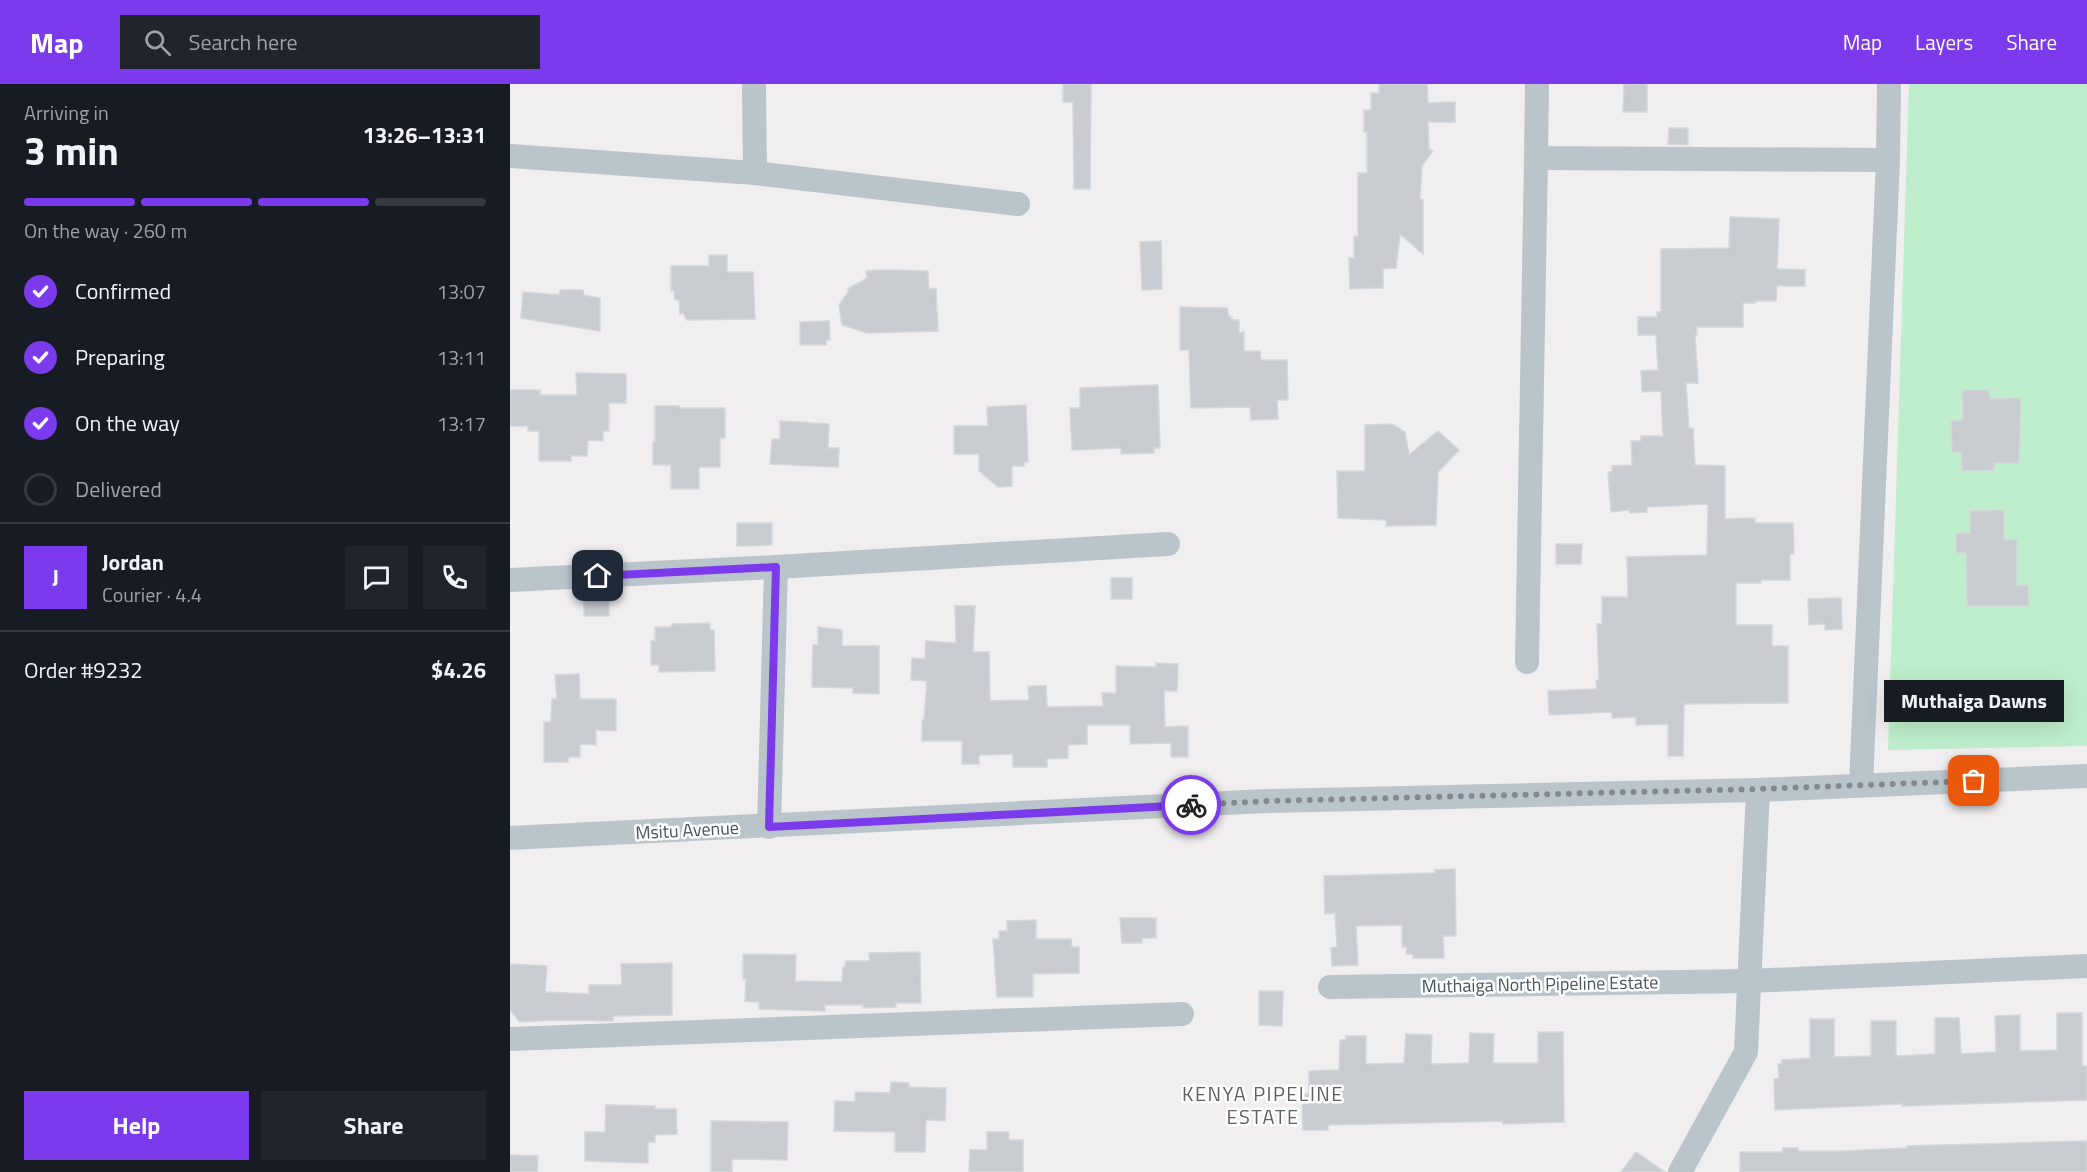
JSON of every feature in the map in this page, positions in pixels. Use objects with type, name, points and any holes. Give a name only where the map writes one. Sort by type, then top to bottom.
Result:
[{"type":"street","points":[[754,84],[754,173]]},
{"type":"street","points":[[1527,662],[1537,84]]},
{"type":"street","points":[[1861,785],[1888,160],[1889,84]]},
{"type":"street","points":[[510,156],[754,173],[1018,204]]},
{"type":"street","points":[[1536,158],[1888,160]]},
{"type":"street","points":[[510,580],[1168,544]]},
{"type":"street","points":[[769,827],[776,567]]},
{"type":"street","name":"Msitu Avenue","points":[[510,838],[1268,801],[1758,789],[2087,776]]},
{"type":"street","points":[[1680,1172],[1746,1052],[1758,789]]},
{"type":"street","name":"Muthaiga North Pipeline Estate","points":[[1330,987],[1749,981],[2087,966]]},
{"type":"street","points":[[510,1040],[1182,1014]]},
{"type":"green space","points":[[1909,84],[2087,84],[2087,746],[1888,750]]},
{"type":"building","points":[[1063,84],[1091,84],[1090,189],[1074,189],[1073,102],[1063,102]]},
{"type":"building","points":[[1379,84],[1427,84],[1428,103],[1455,102],[1455,122],[1428,122],[1429,148],[1433,151],[1422,166],[1420,199],[1423,200],[1423,254],[1400,234],[1396,268],[1383,269],[1383,288],[1350,289],[1349,258],[1354,258],[1354,236],[1358,236],[1358,173],[1367,173],[1367,132],[1364,132],[1364,110],[1371,110],[1371,93],[1379,93]]},
{"type":"building","points":[[1624,84],[1647,84],[1647,112],[1623,112]]},
{"type":"building","points":[[1669,128],[1688,128],[1688,145],[1668,144]]},
{"type":"building","points":[[1730,217],[1779,219],[1777,269],[1805,270],[1805,286],[1777,286],[1776,301],[1743,303],[1743,327],[1697,327],[1697,335],[1695,335],[1698,383],[1686,383],[1689,429],[1693,428],[1695,465],[1725,466],[1725,519],[1755,518],[1755,523],[1793,523],[1794,554],[1790,554],[1790,580],[1736,583],[1736,625],[1772,625],[1772,646],[1788,646],[1788,703],[1684,704],[1683,756],[1668,756],[1668,724],[1636,725],[1636,717],[1612,718],[1612,712],[1549,715],[1548,691],[1597,689],[1596,681],[1599,680],[1597,624],[1602,624],[1602,597],[1628,597],[1627,557],[1707,555],[1708,504],[1647,507],[1647,512],[1630,513],[1629,510],[1611,512],[1608,472],[1612,472],[1612,466],[1632,465],[1631,441],[1641,441],[1641,436],[1663,436],[1661,391],[1642,392],[1641,371],[1658,370],[1656,335],[1638,335],[1638,317],[1657,317],[1657,312],[1661,312],[1661,249],[1729,248]]},
{"type":"building","points":[[1161,241],[1162,289],[1142,290],[1140,242]]},
{"type":"building","points":[[709,255],[727,255],[727,272],[753,272],[755,319],[687,320],[683,313],[680,314],[679,300],[675,300],[674,290],[671,291],[671,266],[709,266]]},
{"type":"building","points":[[866,271],[928,271],[929,289],[936,288],[938,331],[867,333],[842,325],[839,305],[848,289],[867,278]]},
{"type":"building","points":[[561,290],[583,290],[584,295],[600,298],[600,331],[521,318],[523,292],[559,295]]},
{"type":"building","points":[[1180,307],[1227,308],[1232,320],[1239,320],[1239,333],[1244,332],[1244,351],[1260,351],[1261,360],[1287,360],[1288,400],[1277,400],[1278,419],[1251,420],[1250,407],[1191,408],[1189,350],[1180,350]]},
{"type":"building","points":[[829,321],[830,340],[826,340],[826,345],[800,345],[800,322]]},
{"type":"building","points":[[576,373],[626,374],[626,403],[609,403],[609,431],[603,431],[603,441],[588,440],[587,456],[571,456],[571,461],[539,461],[539,431],[528,431],[528,426],[510,426],[510,390],[540,390],[540,395],[577,395]]},
{"type":"building","points":[[1158,385],[1160,448],[1154,448],[1154,453],[1121,454],[1121,448],[1072,450],[1070,408],[1080,408],[1080,388]]},
{"type":"building","points":[[1962,390],[1989,390],[1990,399],[2021,398],[2019,463],[1994,463],[1994,470],[1962,471],[1961,452],[1952,452],[1951,421],[1963,420]]},
{"type":"building","points":[[1026,405],[1028,462],[1024,462],[1024,466],[1012,466],[1012,486],[998,487],[979,471],[979,454],[954,454],[954,426],[988,426],[987,407]]},
{"type":"building","points":[[655,406],[725,408],[725,438],[720,438],[720,467],[699,467],[699,489],[671,489],[671,465],[653,465]]},
{"type":"building","points":[[780,421],[829,424],[828,448],[839,448],[838,467],[770,464],[772,439],[780,439]]},
{"type":"building","points":[[1392,424],[1405,432],[1409,455],[1438,431],[1459,450],[1438,472],[1436,525],[1386,526],[1386,520],[1338,518],[1337,471],[1365,471],[1365,425]]},
{"type":"building","points":[[2004,510],[2004,540],[2017,539],[2017,586],[2028,585],[2029,606],[1967,606],[1966,553],[1956,553],[1956,533],[1970,533],[1970,511]]},
{"type":"building","points":[[737,523],[772,523],[772,545],[737,546]]},
{"type":"building","points":[[1556,544],[1582,544],[1581,564],[1556,564]]},
{"type":"building","points":[[1111,578],[1132,578],[1132,599],[1111,599]]},
{"type":"building","points":[[584,598],[609,598],[609,616],[584,616]]},
{"type":"building","points":[[1841,598],[1842,629],[1825,630],[1825,624],[1809,625],[1808,599]]},
{"type":"building","points":[[955,606],[975,606],[973,652],[989,652],[990,701],[1029,700],[1028,686],[1046,686],[1047,707],[1103,706],[1102,693],[1116,693],[1116,666],[1156,667],[1156,663],[1178,664],[1177,691],[1164,691],[1165,727],[1188,726],[1188,757],[1171,757],[1171,743],[1130,744],[1130,725],[1087,725],[1087,744],[1068,745],[1068,758],[1047,759],[1047,767],[1013,767],[1013,754],[979,755],[979,764],[962,764],[962,741],[922,741],[927,681],[911,680],[912,658],[925,659],[926,641],[956,643]]},
{"type":"building","points":[[710,623],[710,630],[714,630],[715,671],[659,672],[659,665],[651,665],[651,641],[655,641],[655,627]]},
{"type":"building","points":[[818,627],[842,630],[842,646],[879,646],[879,694],[853,693],[853,688],[812,687],[813,645],[818,645]]},
{"type":"building","points":[[579,674],[580,699],[616,699],[616,731],[596,730],[596,745],[580,744],[580,757],[568,757],[568,762],[544,762],[544,722],[551,722],[552,699],[557,699],[555,675]]},
{"type":"building","points":[[1455,869],[1456,936],[1443,936],[1444,958],[1413,958],[1413,954],[1406,954],[1407,947],[1402,947],[1402,925],[1356,926],[1358,965],[1332,966],[1331,948],[1337,947],[1335,913],[1325,914],[1324,876],[1435,873],[1435,870]]},
{"type":"building","points":[[1120,918],[1156,918],[1156,938],[1142,938],[1142,943],[1122,943]]},
{"type":"building","points":[[1036,920],[1036,939],[1071,939],[1072,947],[1079,947],[1079,973],[1033,974],[1033,997],[997,997],[993,939],[999,939],[999,931],[1007,931],[1007,921]]},
{"type":"building","points":[[920,952],[921,1003],[895,1003],[896,1007],[863,1008],[863,1005],[825,1005],[825,1011],[759,1009],[759,1002],[745,1001],[746,979],[743,979],[743,954],[796,955],[795,981],[842,982],[843,967],[846,961],[870,961],[869,953]]},
{"type":"building","points":[[672,963],[672,1015],[613,1016],[613,1021],[520,1022],[510,1010],[510,964],[547,966],[545,992],[589,994],[589,985],[622,985],[621,964]]},
{"type":"building","points":[[1259,991],[1283,991],[1282,1026],[1259,1025]]},
{"type":"building","points":[[2057,1013],[2082,1013],[2082,1066],[2087,1066],[2087,1100],[1902,1106],[1902,1104],[1775,1110],[1774,1079],[1779,1078],[1778,1064],[1782,1064],[1782,1060],[1810,1058],[1810,1019],[1834,1019],[1834,1057],[1871,1056],[1871,1021],[1896,1021],[1896,1054],[1898,1056],[1935,1054],[1935,1018],[1959,1018],[1961,1054],[1996,1052],[1995,1016],[2020,1015],[2020,1051],[2057,1050]]},
{"type":"building","points":[[1538,1032],[1563,1032],[1564,1122],[1328,1125],[1328,1130],[1303,1130],[1302,1094],[1309,1094],[1309,1071],[1339,1070],[1340,1040],[1346,1040],[1346,1036],[1366,1036],[1366,1064],[1404,1063],[1406,1034],[1432,1035],[1431,1064],[1469,1063],[1470,1033],[1494,1034],[1493,1063],[1538,1063]]},
{"type":"building","points":[[891,1082],[909,1083],[909,1087],[946,1088],[945,1121],[926,1120],[925,1152],[895,1152],[895,1132],[834,1131],[835,1101],[855,1102],[855,1092],[890,1093]]},
{"type":"building","points":[[606,1105],[676,1109],[677,1134],[655,1135],[655,1142],[648,1142],[648,1163],[585,1161],[585,1132],[605,1132]]},
{"type":"building","points":[[711,1121],[788,1122],[787,1160],[732,1159],[732,1172],[711,1172]]},
{"type":"building","points":[[987,1132],[1009,1132],[1009,1140],[1023,1140],[1023,1172],[969,1172],[970,1150],[987,1150]]},
{"type":"building","points":[[2087,1141],[2087,1172],[1740,1172],[1740,1152],[1782,1152],[1783,1148],[1798,1148],[1798,1151],[1844,1151],[1907,1148],[1907,1146]]},
{"type":"building","points":[[1636,1152],[1665,1172],[1621,1172]]},
{"type":"building","points":[[510,1155],[538,1156],[537,1172],[510,1172]]},
{"type":"way so far","points":[[1191,805],[1974,781]]},
{"type":"place","name":"Muthaiga Dawns","points":[[1974,781]]},
{"type":"district","name":"KENYA PIPELINE ESTATE","points":[[1263,1104]]},
{"type":"route","points":[[598,576],[776,567],[769,827],[1191,805]]}]
